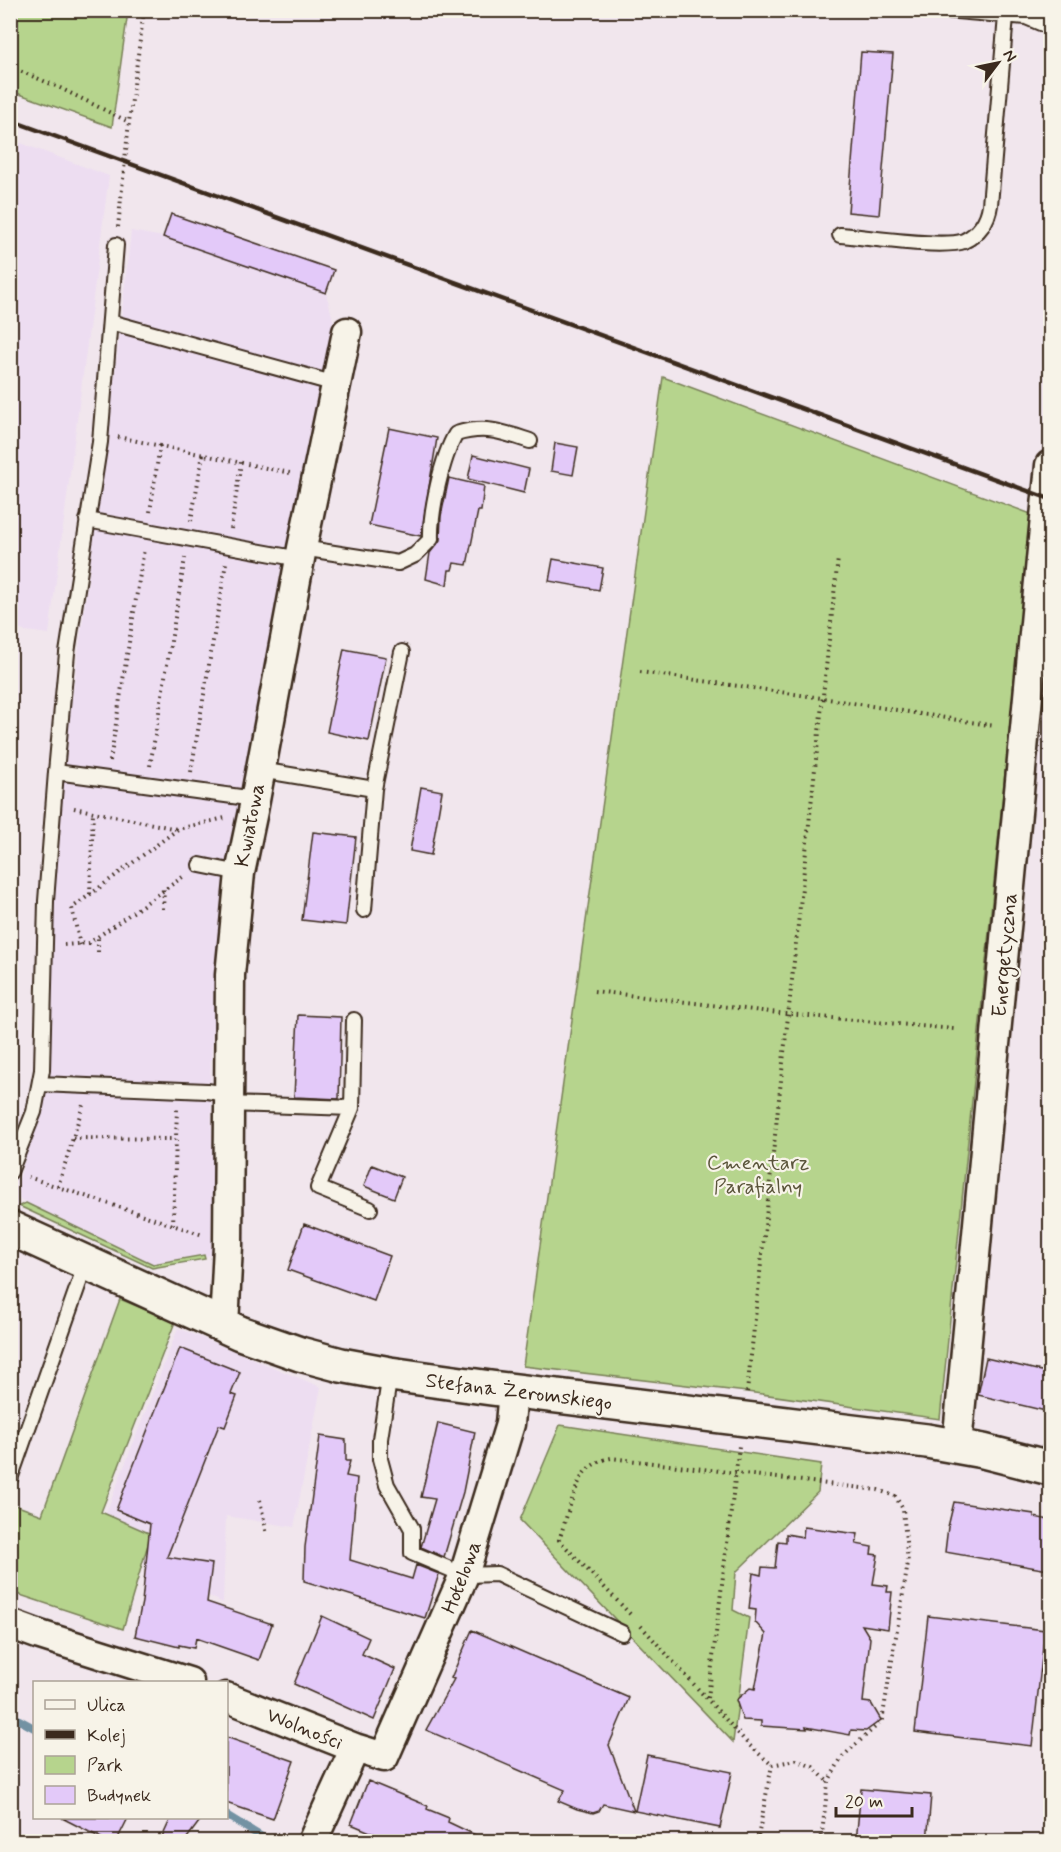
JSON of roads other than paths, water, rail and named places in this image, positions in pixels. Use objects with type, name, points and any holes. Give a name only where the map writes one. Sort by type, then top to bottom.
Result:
[{"type":"street","name":"Kwiatowa","points":[[224,1326],[228,1246],[230,975],[240,873],[316,478],[347,332]]},
{"type":"street","name":"Energetyczna","points":[[957,1445],[1050,465]]},
{"type":"street","name":"Stefana Żeromskiego","points":[[10,1228],[224,1326],[300,1354],[341,1365],[390,1374],[513,1390],[957,1445],[1050,1468]]},
{"type":"street","name":"Hotelowa","points":[[384,1757],[464,1575],[510,1424],[513,1390]]},
{"type":"street","points":[[10,1624],[183,1681]]},
{"type":"street","name":"Wolności","points":[[228,1698],[355,1748],[384,1757]]},
{"type":"street","points":[[315,1834],[355,1748]]},
{"type":"lane","points":[[945,10],[1026,17],[1050,27]]},
{"type":"lane","points":[[840,235],[947,244],[965,241],[982,226],[990,205],[1006,15]]},
{"type":"lane","points":[[11,1172],[34,1112],[42,1070],[46,901],[56,772],[67,653],[100,434],[116,245]]},
{"type":"lane","points":[[110,322],[336,384]]},
{"type":"lane","points":[[87,520],[229,545],[398,563],[414,555],[431,539],[430,524],[448,447],[456,434],[473,429],[494,430],[530,441]]},
{"type":"lane","points":[[364,910],[374,789],[402,652]]},
{"type":"lane","points":[[260,770],[374,789]]},
{"type":"lane","points":[[56,772],[188,790],[254,805]]},
{"type":"lane","points":[[200,865],[240,873]]},
{"type":"lane","points":[[354,1020],[352,1108],[318,1188],[370,1209]]},
{"type":"lane","points":[[40,1084],[207,1091],[228,1099],[352,1108]]},
{"type":"lane","points":[[10,1479],[86,1263]]},
{"type":"lane","points":[[390,1374],[380,1439],[380,1459],[387,1485],[412,1529],[412,1553],[464,1575],[497,1574],[622,1633]]},
{"type":"waterway","points":[[10,1715],[33,1727]]},
{"type":"waterway","points":[[228,1816],[270,1842]]},
{"type":"railway","points":[[10,120],[1050,499]]},
{"type":"park label","name":"Cmentarz Parafialny","points":[[758,1174]]}]
